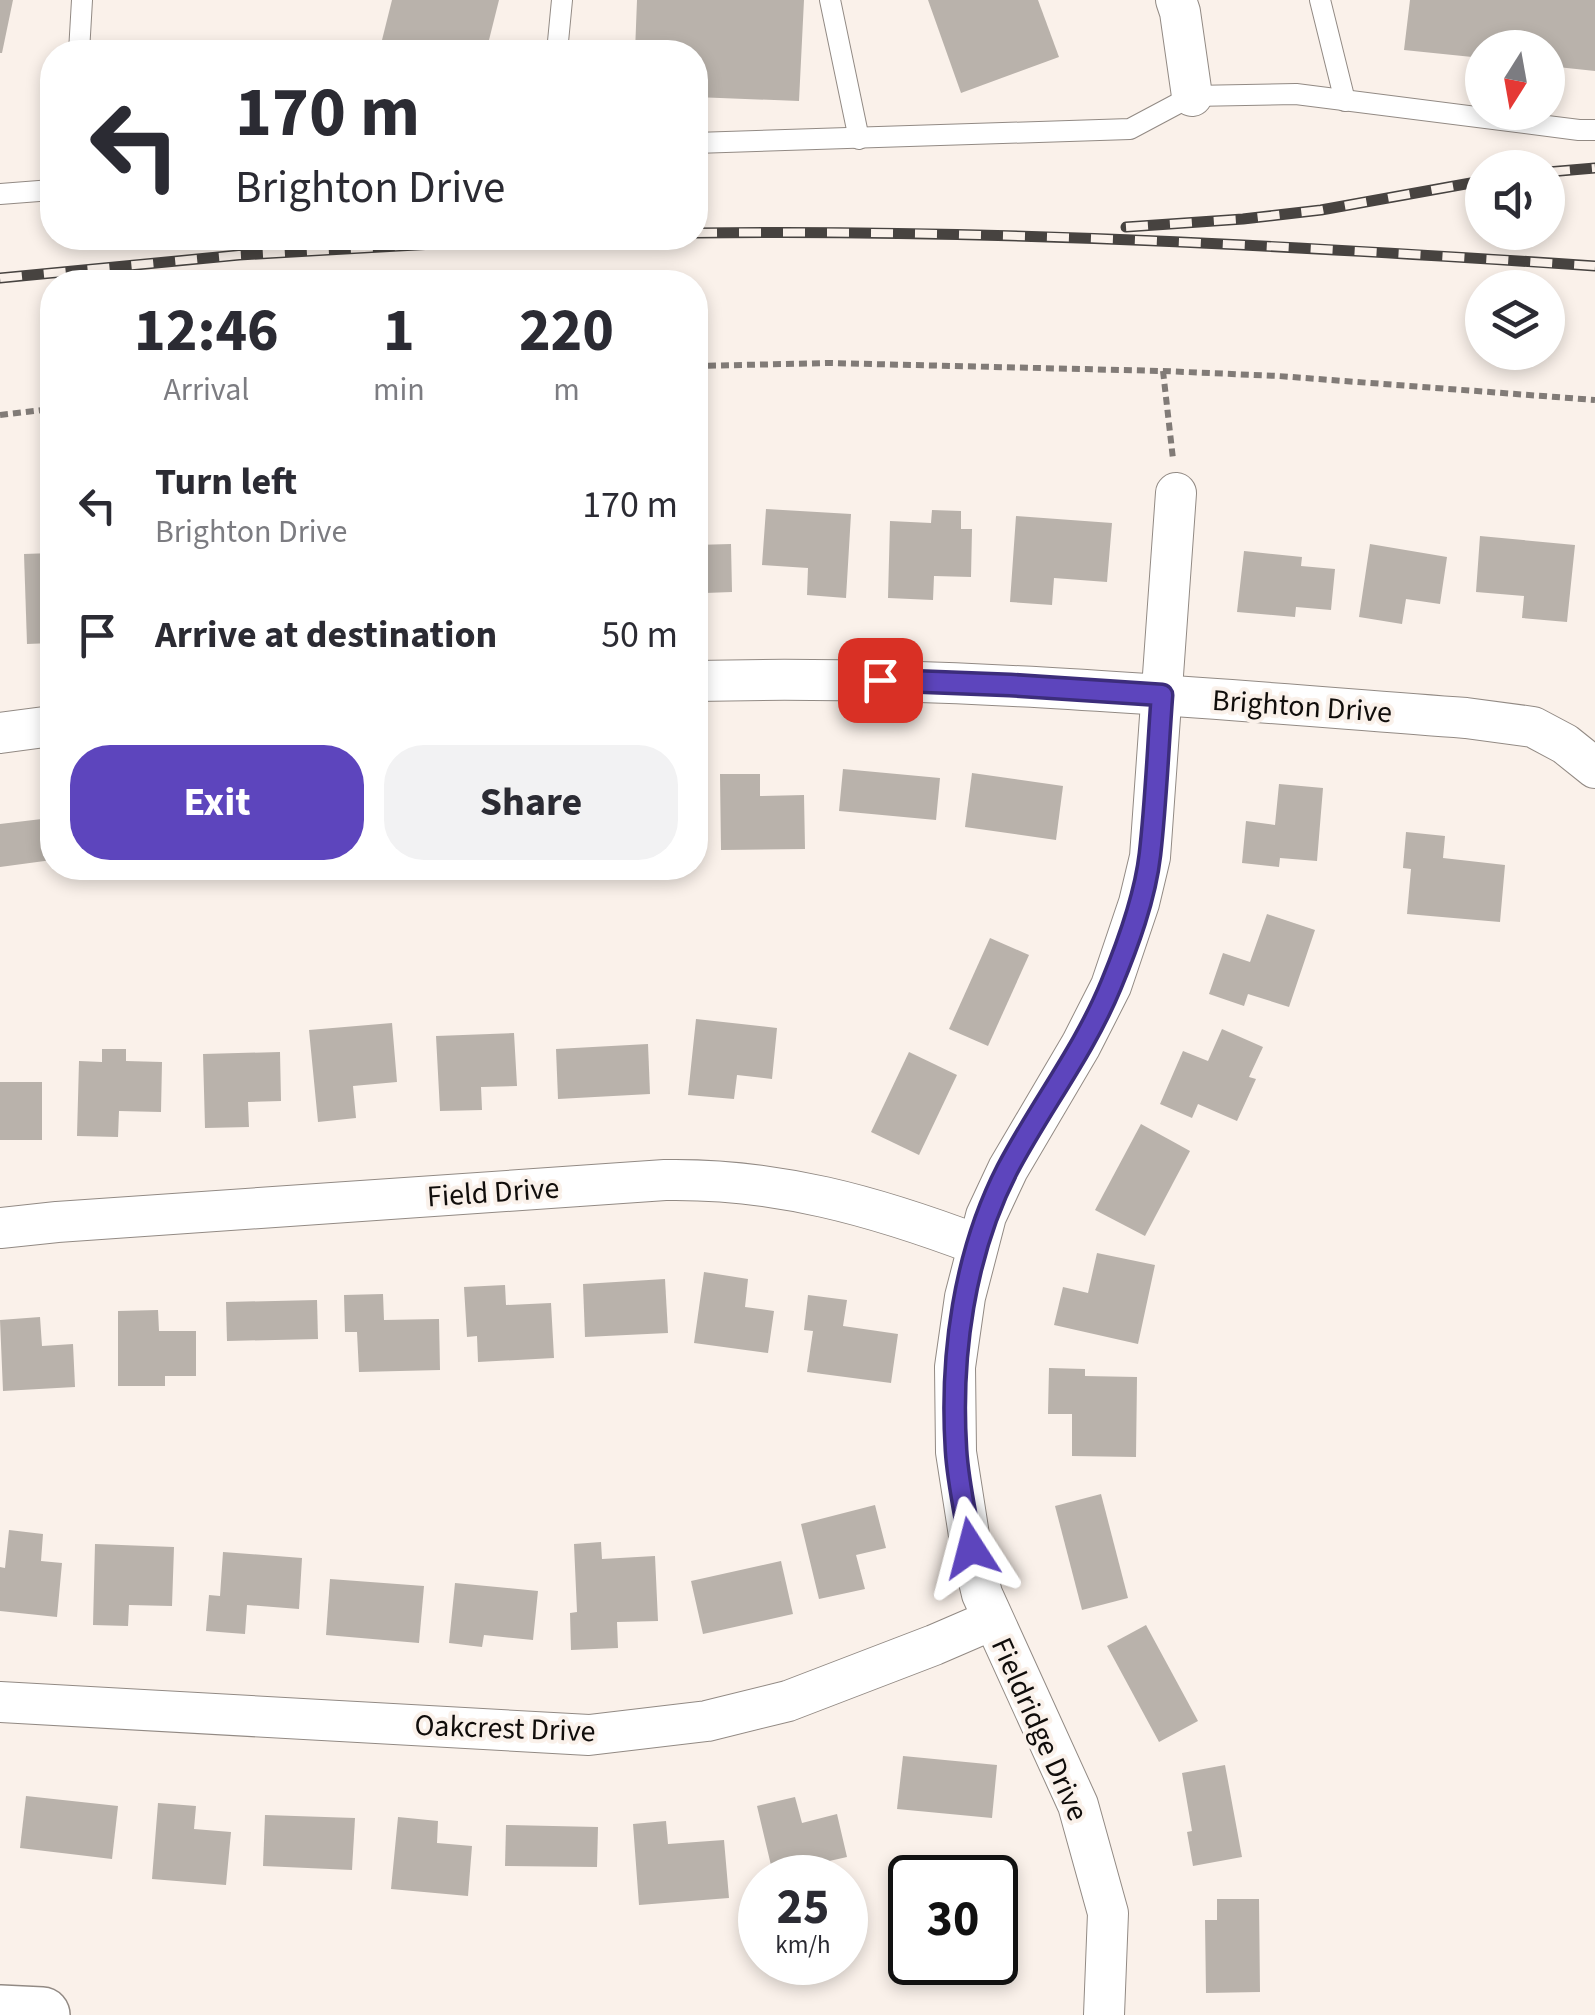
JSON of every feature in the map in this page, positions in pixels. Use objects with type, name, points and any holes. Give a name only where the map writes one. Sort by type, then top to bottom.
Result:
[{"type":"street","points":[[1176,0],[1192,96]]},
{"type":"street","name":"Fieldridge Drive","points":[[1104,2015],[1108,1913],[1078,1805],[982,1594],[956,1452],[956,1367],[965,1297],[986,1216],[1008,1169],[1111,986],[1139,903],[1150,856],[1176,492]]},
{"type":"street","name":"Brighton Drive","points":[[708,681],[880,680],[1010,685],[1466,718],[1533,727],[1565,744],[1595,768]]},
{"type":"street","points":[[0,733],[40,728]]},
{"type":"street","name":"Field Drive","points":[[0,1228],[699,1179],[787,1188],[917,1222],[978,1245]]},
{"type":"street","name":"Oakcrest Drive","points":[[0,1702],[589,1735],[707,1722],[788,1701],[992,1620]]},
{"type":"street","points":[[0,2013],[42,2015]]},
{"type":"lane","points":[[80,40],[82,0]]},
{"type":"lane","points":[[558,40],[562,0]]},
{"type":"lane","points":[[830,0],[859,139]]},
{"type":"lane","points":[[1320,0],[1345,101]]},
{"type":"lane","points":[[708,143],[1130,129],[1192,96],[1296,94],[1595,130]]},
{"type":"lane","points":[[0,194],[40,191]]},
{"type":"path","points":[[708,366],[830,363],[1162,371],[1595,400]]},
{"type":"path","points":[[1162,371],[1176,492]]},
{"type":"path","points":[[0,415],[40,410]]},
{"type":"building","points":[[0,0],[13,0],[2,53],[0,53]]},
{"type":"building","points":[[392,0],[499,0],[489,40],[382,40]]},
{"type":"building","points":[[637,0],[804,0],[799,101],[708,98],[708,40],[635,40]]},
{"type":"building","points":[[928,0],[1038,0],[1059,57],[961,93]]},
{"type":"building","points":[[1410,0],[1595,0],[1595,71],[1565,68],[1565,30],[1465,30],[1465,56],[1404,50]]},
{"type":"building","points":[[766,509],[851,514],[846,598],[807,595],[808,568],[762,565]]},
{"type":"building","points":[[932,510],[961,511],[961,529],[972,529],[971,577],[934,576],[933,600],[888,598],[890,521],[931,523]]},
{"type":"building","points":[[1016,516],[1112,523],[1107,582],[1054,578],[1052,605],[1010,602]]},
{"type":"building","points":[[1480,536],[1575,545],[1567,622],[1522,618],[1524,596],[1476,592]]},
{"type":"building","points":[[731,544],[732,592],[708,593],[708,545]]},
{"type":"building","points":[[1370,544],[1447,557],[1440,604],[1406,599],[1402,624],[1359,617]]},
{"type":"building","points":[[1244,551],[1302,557],[1301,566],[1335,569],[1331,610],[1296,607],[1295,617],[1237,612]]},
{"type":"building","points":[[40,553],[40,643],[27,644],[24,554]]},
{"type":"building","points":[[843,769],[940,778],[936,820],[839,811]]},
{"type":"building","points":[[972,773],[1063,786],[1056,840],[965,827]]},
{"type":"building","points":[[720,774],[760,774],[760,796],[804,795],[805,849],[721,850]]},
{"type":"building","points":[[1279,784],[1323,788],[1317,861],[1280,858],[1279,867],[1242,863],[1246,821],[1275,825]]},
{"type":"building","points":[[40,819],[40,862],[0,867],[0,824]]},
{"type":"building","points":[[1406,832],[1445,836],[1443,858],[1505,865],[1500,922],[1407,914],[1411,869],[1403,868]]},
{"type":"building","points":[[1267,914],[1315,930],[1289,1007],[1248,994],[1244,1006],[1209,994],[1223,953],[1250,962]]},
{"type":"building","points":[[990,938],[1029,955],[988,1046],[949,1029]]},
{"type":"building","points":[[696,1019],[777,1028],[772,1079],[737,1075],[734,1099],[688,1095]]},
{"type":"building","points":[[392,1023],[397,1082],[353,1086],[356,1118],[318,1122],[309,1030]]},
{"type":"building","points":[[1222,1029],[1263,1047],[1249,1077],[1256,1079],[1237,1121],[1198,1104],[1192,1118],[1160,1104],[1183,1051],[1208,1061]]},
{"type":"building","points":[[514,1033],[517,1086],[481,1087],[482,1110],[440,1111],[436,1036]]},
{"type":"building","points":[[648,1044],[650,1094],[558,1099],[556,1049]]},
{"type":"building","points":[[102,1049],[126,1049],[126,1061],[162,1062],[161,1112],[119,1111],[118,1137],[77,1136],[79,1061],[102,1062]]},
{"type":"building","points":[[280,1052],[281,1101],[248,1102],[249,1127],[205,1128],[203,1054]]},
{"type":"building","points":[[909,1052],[957,1075],[919,1155],[871,1132]]},
{"type":"building","points":[[0,1082],[42,1082],[42,1140],[0,1140]]},
{"type":"building","points":[[1141,1124],[1190,1151],[1145,1236],[1095,1210]]},
{"type":"building","points":[[1097,1253],[1155,1265],[1138,1344],[1054,1325],[1063,1287],[1088,1293]]},
{"type":"building","points":[[704,1272],[748,1279],[745,1307],[774,1311],[768,1353],[694,1343]]},
{"type":"building","points":[[665,1279],[668,1333],[585,1337],[583,1284]]},
{"type":"building","points":[[505,1285],[506,1305],[551,1303],[554,1358],[478,1362],[477,1336],[467,1337],[464,1287]]},
{"type":"building","points":[[383,1294],[384,1320],[439,1319],[440,1370],[359,1372],[357,1332],[345,1332],[344,1295]]},
{"type":"building","points":[[808,1295],[847,1300],[843,1326],[898,1334],[891,1383],[807,1372],[813,1331],[804,1330]]},
{"type":"building","points":[[317,1300],[318,1339],[227,1341],[226,1302]]},
{"type":"building","points":[[158,1310],[159,1331],[196,1331],[196,1376],[165,1376],[165,1386],[118,1386],[118,1311]]},
{"type":"building","points":[[40,1317],[42,1346],[73,1344],[75,1387],[3,1391],[0,1320]]},
{"type":"building","points":[[1049,1368],[1085,1369],[1085,1376],[1137,1377],[1136,1457],[1072,1456],[1072,1414],[1048,1414]]},
{"type":"building","points":[[1101,1494],[1128,1598],[1082,1610],[1055,1506]]},
{"type":"building","points":[[875,1505],[886,1548],[856,1555],[865,1589],[819,1599],[801,1524]]},
{"type":"building","points":[[9,1530],[43,1534],[41,1561],[62,1563],[57,1617],[0,1611],[0,1567],[5,1568]]},
{"type":"building","points":[[601,1542],[602,1559],[655,1556],[658,1621],[617,1622],[618,1648],[571,1650],[570,1613],[577,1612],[574,1544]]},
{"type":"building","points":[[95,1544],[174,1547],[172,1606],[129,1605],[128,1626],[93,1625]]},
{"type":"building","points":[[223,1552],[302,1558],[299,1609],[247,1605],[245,1634],[206,1631],[209,1595],[220,1596]]},
{"type":"building","points":[[781,1561],[793,1614],[703,1634],[691,1581]]},
{"type":"building","points":[[330,1579],[424,1586],[419,1643],[326,1635]]},
{"type":"building","points":[[455,1583],[538,1591],[533,1640],[484,1635],[482,1647],[449,1643]]},
{"type":"building","points":[[1146,1625],[1198,1721],[1159,1742],[1107,1646]]},
{"type":"building","points":[[903,1756],[997,1765],[992,1818],[897,1809]]},
{"type":"building","points":[[1225,1765],[1242,1857],[1193,1866],[1187,1832],[1192,1831],[1182,1773]]},
{"type":"building","points":[[26,1796],[118,1806],[112,1859],[20,1848]]},
{"type":"building","points":[[795,1797],[802,1823],[837,1814],[847,1855],[769,1855],[757,1806]]},
{"type":"building","points":[[158,1803],[196,1806],[194,1829],[231,1832],[226,1885],[152,1879]]},
{"type":"building","points":[[265,1815],[355,1818],[352,1870],[263,1866]]},
{"type":"building","points":[[398,1817],[438,1821],[437,1843],[472,1846],[468,1896],[391,1889]]},
{"type":"building","points":[[666,1821],[668,1844],[724,1840],[729,1898],[639,1905],[633,1824]]},
{"type":"building","points":[[506,1825],[598,1827],[597,1867],[505,1866]]},
{"type":"building","points":[[1217,1899],[1259,1899],[1260,1992],[1206,1993],[1205,1920],[1217,1920]]},
{"type":"railway","points":[[1565,171],[1595,168]]},
{"type":"railway","points":[[1126,227],[1321,210],[1465,184]]},
{"type":"railway","points":[[708,233],[1145,240],[1595,266]]},
{"type":"railway","points":[[83,270],[327,250]]},
{"type":"railway","points":[[0,278],[40,274]]},
{"type":"route","points":[[880,680],[1162,695],[1150,856],[1139,903],[1111,986],[1008,1169],[986,1216],[965,1297],[956,1367],[956,1452],[971,1548]]}]
